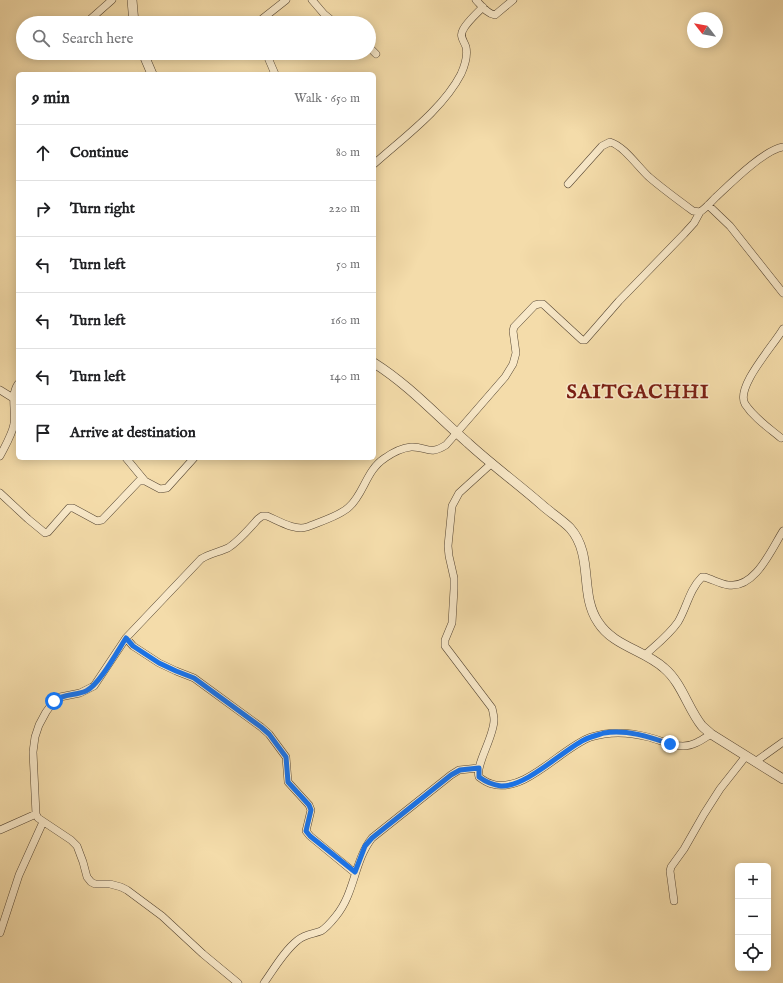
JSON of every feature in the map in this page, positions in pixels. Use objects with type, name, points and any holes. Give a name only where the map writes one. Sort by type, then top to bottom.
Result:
[{"type":"street","points":[[94,16],[112,0]]},
{"type":"street","points":[[132,0],[133,16]]},
{"type":"street","points":[[266,16],[286,0]]},
{"type":"street","points":[[312,0],[326,16]]},
{"type":"street","points":[[476,0],[492,14],[495,14],[513,0]]},
{"type":"street","points":[[376,162],[433,110],[453,87],[465,62],[465,46],[462,39],[463,29],[483,7]]},
{"type":"street","points":[[146,60],[151,72]]},
{"type":"street","points":[[269,60],[274,72]]},
{"type":"street","points":[[568,184],[602,146],[610,142],[614,143],[621,149],[649,178],[693,211],[700,212]]},
{"type":"street","points":[[238,983],[203,954],[162,916],[127,890],[110,884],[95,884],[91,882],[87,877],[77,846],[71,840],[38,818],[36,814],[33,752],[35,736],[46,712],[54,701],[60,697],[80,693],[94,686],[126,638],[201,559],[209,554],[227,548],[262,516],[267,516],[296,528],[303,529],[349,508],[371,471],[385,458],[409,447],[415,447],[426,451],[442,448],[446,445],[505,377],[513,364],[516,353],[513,331],[514,327],[536,305],[543,304],[582,340],[585,340],[619,301],[694,223],[700,212],[767,153],[783,147]]},
{"type":"street","points":[[708,205],[730,226],[783,293]]},
{"type":"street","points":[[781,438],[760,421],[746,404],[744,400],[744,392],[750,376],[783,329]]},
{"type":"street","points":[[376,364],[399,380],[456,433],[570,529],[584,553],[589,602],[592,612],[598,623],[609,635],[619,642],[645,655],[664,668],[674,679],[702,725],[711,734],[783,779]]},
{"type":"street","points":[[0,456],[13,425],[15,411],[13,398],[14,389],[16,386]]},
{"type":"street","points":[[0,390],[13,398]]},
{"type":"street","points":[[128,460],[145,481],[160,489],[167,488],[192,460]]},
{"type":"street","points":[[492,463],[456,498],[452,506],[448,546],[454,578],[454,589],[452,623],[445,640],[445,646],[492,708],[494,718],[492,734],[479,768],[479,777],[491,784],[503,786],[512,784],[531,775],[584,740],[604,733],[621,733],[642,736],[683,746],[694,744],[711,734]]},
{"type":"street","points":[[0,493],[45,533],[48,532],[70,508],[73,508],[97,521],[102,520],[136,484],[142,480],[145,481]]},
{"type":"street","points":[[645,655],[670,631],[679,620],[689,595],[702,577],[735,586],[750,580],[756,574],[783,531]]},
{"type":"street","points":[[126,638],[133,646],[159,663],[194,678],[269,734],[286,757],[288,782],[309,805],[311,810],[306,831],[310,836],[355,872]]},
{"type":"street","points":[[755,762],[783,742]]},
{"type":"street","points":[[674,901],[670,872],[671,867],[684,849],[720,789],[746,756]]},
{"type":"street","points":[[264,983],[288,950],[298,940],[306,934],[321,930],[337,915],[349,893],[365,846],[372,838],[451,775],[460,770],[479,768]]},
{"type":"street","points":[[0,830],[36,814]]},
{"type":"street","points":[[0,932],[19,875],[43,822]]},
{"type":"district","name":"SAITGACHHI","points":[[638,391]]},
{"type":"route","points":[[54,701],[60,697],[80,693],[94,686],[126,638],[133,646],[159,663],[194,678],[269,734],[286,757],[288,763],[288,782],[306,801],[311,810],[306,831],[310,836],[355,872],[365,846],[372,838],[451,775],[460,770],[479,768],[479,777],[491,784],[503,786],[522,780],[584,740],[604,733],[637,735],[670,744]]}]
